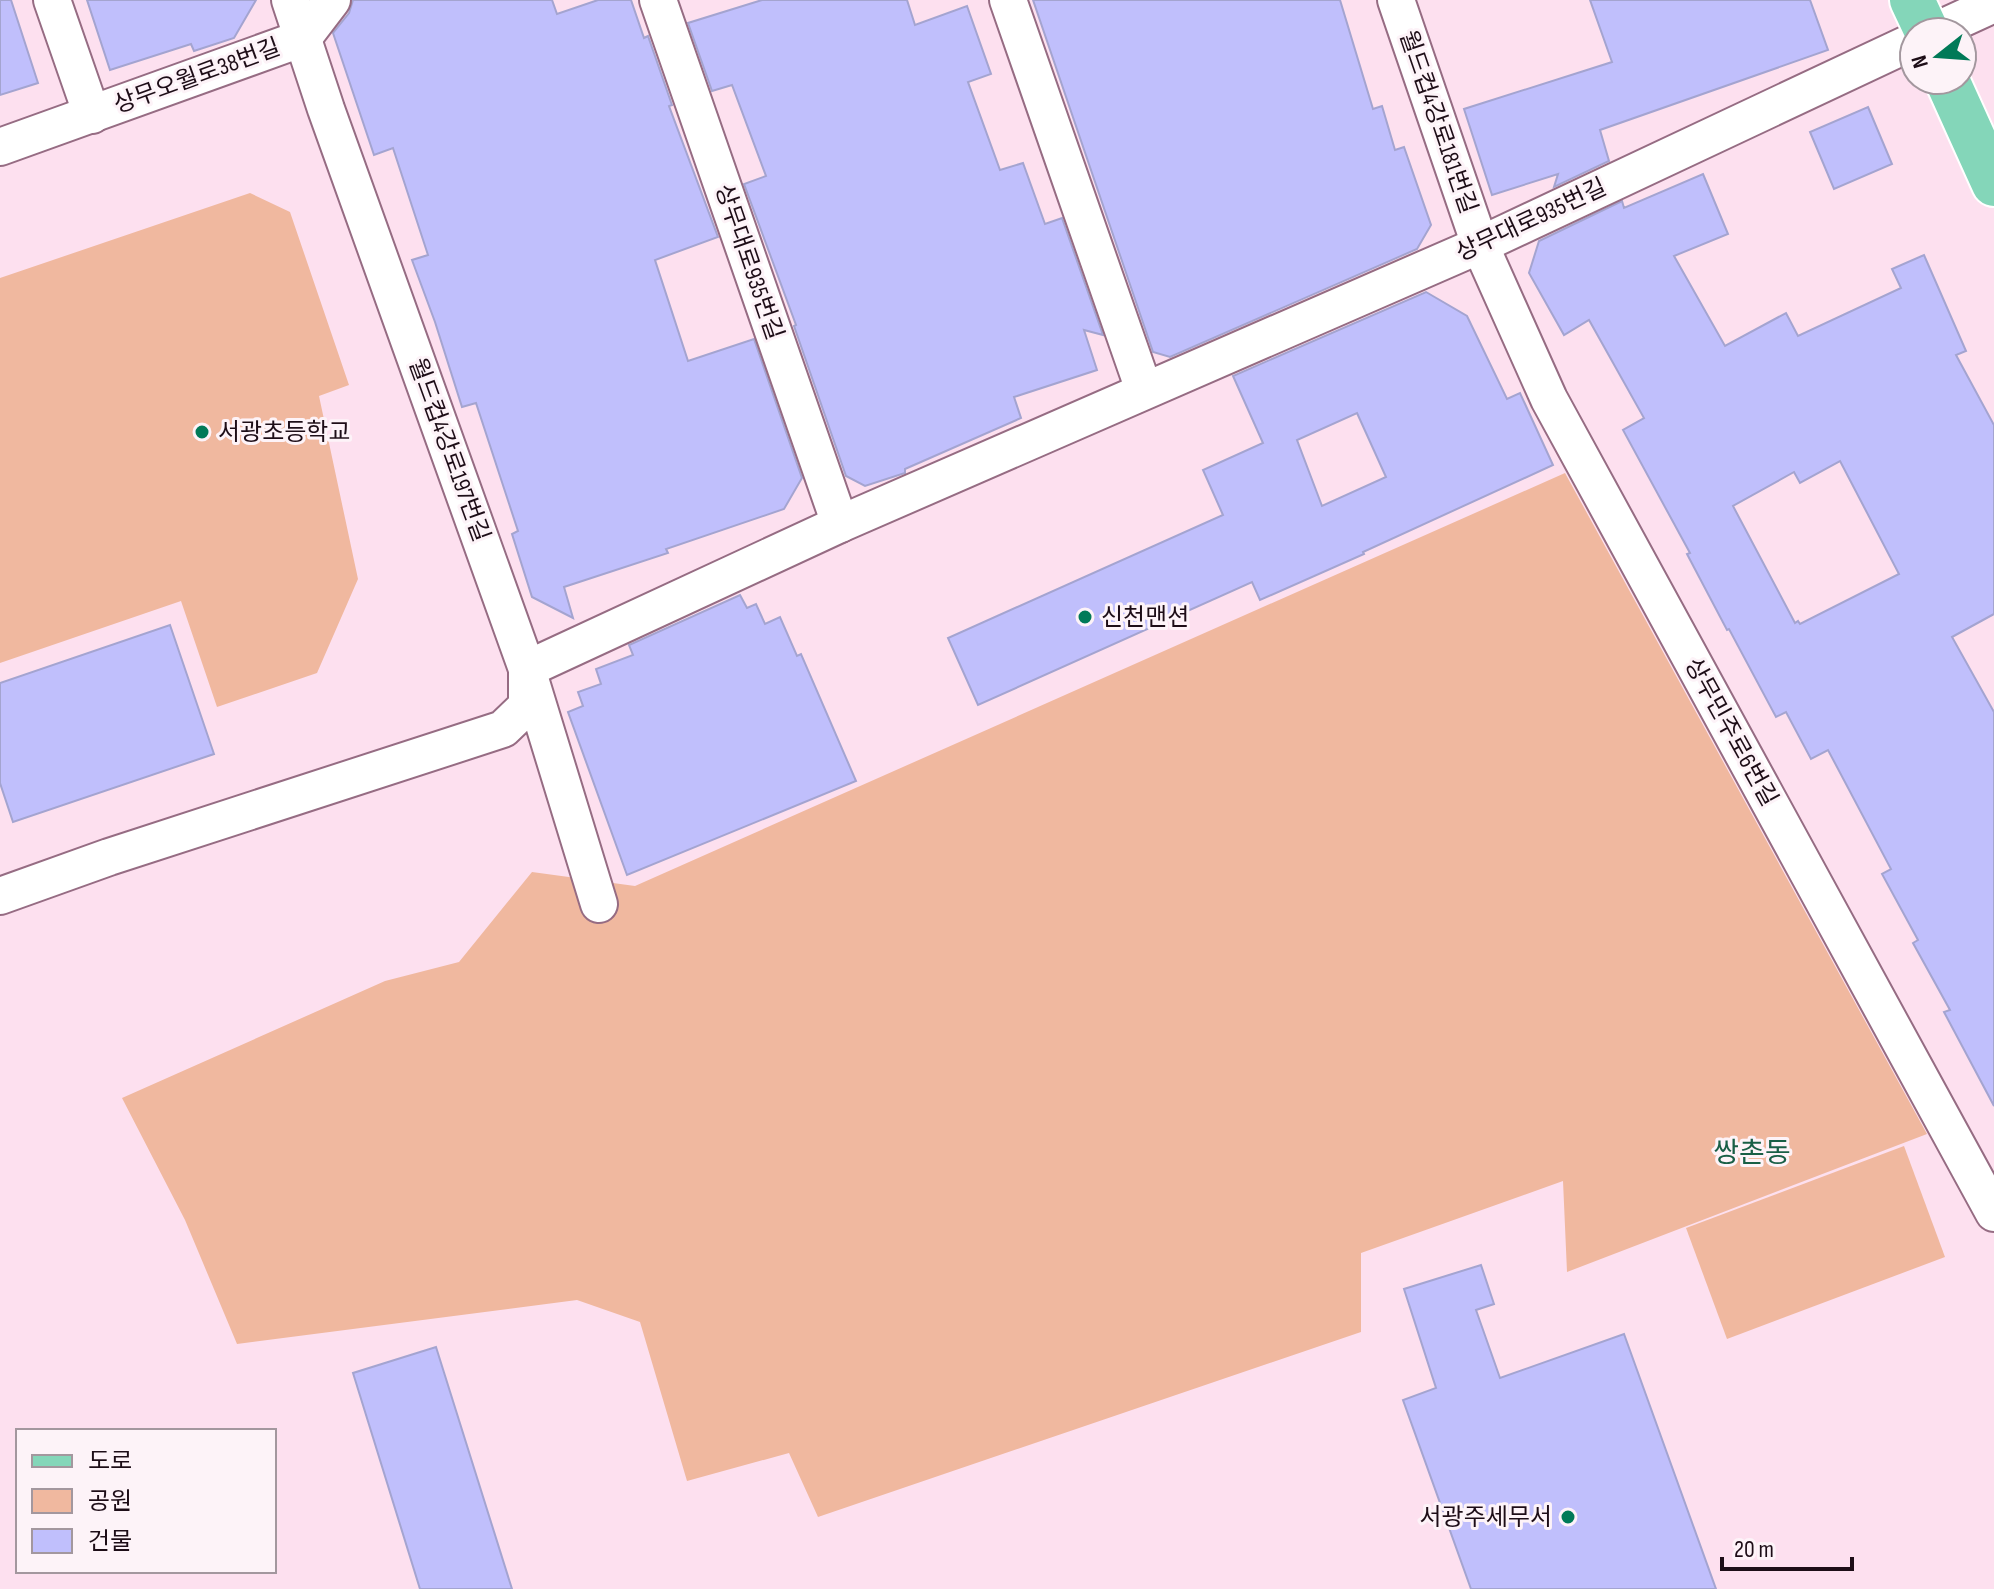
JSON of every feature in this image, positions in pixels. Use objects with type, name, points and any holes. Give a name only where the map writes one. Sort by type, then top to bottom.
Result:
[{"type":"main road","points":[[1954,96],[1994,184]]},
{"type":"street","name":"상무오월로38번길","points":[[52,0],[92,115]]},
{"type":"street","name":"월드컵4강로197번길","points":[[290,0],[331,124],[527,669],[599,904]]},
{"type":"street","points":[[303,38],[332,0]]},
{"type":"street","name":"상무대로935번길","points":[[658,0],[840,524]]},
{"type":"street","points":[[1008,0],[1144,390]]},
{"type":"street","name":"월드컵4강로181번길","points":[[1396,0],[1480,245]]},
{"type":"street","points":[[1968,16],[1994,4]]},
{"type":"street","name":"상무오월로38번길","points":[[0,147],[303,38]]},
{"type":"street","name":"상무대로935번길","points":[[527,669],[840,524],[1480,245],[1898,49]]},
{"type":"street","name":"상무민주로6번길","points":[[1480,245],[1549,399],[1994,1213]]},
{"type":"street","points":[[0,896],[109,857],[503,729],[527,706],[527,669]]},
{"type":"green space","points":[[250,193],[290,212],[349,385],[319,396],[358,579],[317,673],[217,707],[181,601],[0,663],[0,278]]},
{"type":"green space","points":[[1565,473],[1927,1134],[1567,1272],[1563,1181],[1361,1253],[1361,1332],[818,1517],[789,1453],[687,1481],[640,1322],[577,1300],[237,1344],[185,1220],[122,1098],[385,981],[459,962],[532,872],[635,886]]},
{"type":"green space","points":[[1904,1146],[1945,1257],[1727,1339],[1686,1228]]},
{"type":"building","points":[[0,0],[11,0],[38,83],[0,95]]},
{"type":"building","points":[[87,0],[256,0],[234,38],[194,51],[191,44],[110,70]]},
{"type":"building","points":[[353,0],[552,0],[557,14],[598,0],[631,0],[644,38],[648,36],[672,105],[669,106],[718,237],[655,260],[688,361],[754,339],[802,478],[784,509],[666,549],[668,553],[564,587],[573,618],[532,597],[512,534],[518,531],[476,403],[462,407],[412,260],[428,255],[393,148],[374,155],[333,33],[349,13]]},
{"type":"building","points":[[762,0],[907,0],[915,25],[967,6],[991,74],[968,82],[1000,170],[1023,163],[1045,224],[1062,218],[1103,335],[1084,330],[1097,370],[1014,397],[1021,418],[905,469],[905,473],[865,486],[846,476],[796,325],[744,184],[766,176],[732,85],[712,91],[688,23]]},
{"type":"building","points":[[1033,0],[1340,0],[1373,109],[1382,106],[1395,150],[1404,147],[1431,225],[1417,249],[1170,357],[1153,352]]},
{"type":"building","points":[[1590,0],[1810,0],[1828,50],[1600,130],[1609,161],[1554,187],[1558,174],[1492,195],[1464,109],[1612,62]]},
{"type":"building","points":[[1868,107],[1892,164],[1834,189],[1810,132]]},
{"type":"building","points":[[1703,174],[1728,234],[1674,256],[1725,346],[1786,313],[1798,336],[1901,288],[1892,269],[1924,255],[1966,351],[1956,355],[1994,425],[1994,614],[1952,637],[1994,712],[1994,1106],[1944,1012],[1950,1010],[1913,943],[1918,940],[1882,874],[1891,869],[1828,750],[1811,759],[1786,712],[1776,717],[1623,430],[1644,418],[1589,320],[1564,335],[1529,273],[1539,241],[1622,201],[1624,208]],"holes":[[[1840,461],[1899,574],[1800,624],[1798,621],[1795,623],[1733,506],[1794,472],[1800,483]]]},
{"type":"building","points":[[1426,292],[1467,316],[1507,399],[1520,393],[1553,465],[1260,600],[1252,582],[978,705],[948,638],[1223,515],[1203,470],[1263,443],[1233,376]],"holes":[[[1357,413],[1386,477],[1322,506],[1297,440]]]},
{"type":"building","points":[[740,595],[747,608],[756,604],[765,624],[780,617],[797,656],[801,654],[856,781],[627,875],[568,712],[583,706],[578,692],[601,684],[596,669],[633,655],[629,645]]},
{"type":"building","points":[[170,625],[214,754],[13,822],[0,783],[0,683]]},
{"type":"building","name":"서광주세무서","points":[[1481,1265],[1494,1304],[1476,1310],[1500,1378],[1624,1334],[1716,1589],[1471,1589],[1403,1400],[1436,1388],[1404,1289]]},
{"type":"building","points":[[436,1347],[512,1589],[420,1589],[353,1373]]},
{"type":"place","name":"서광초등학교","points":[[202,432]]},
{"type":"place","name":"신천맨션","points":[[1085,617]]},
{"type":"place","name":"서광주세무서","points":[[1568,1517]]},
{"type":"district","name":"쌍촌동","points":[[1752,1153]]}]
